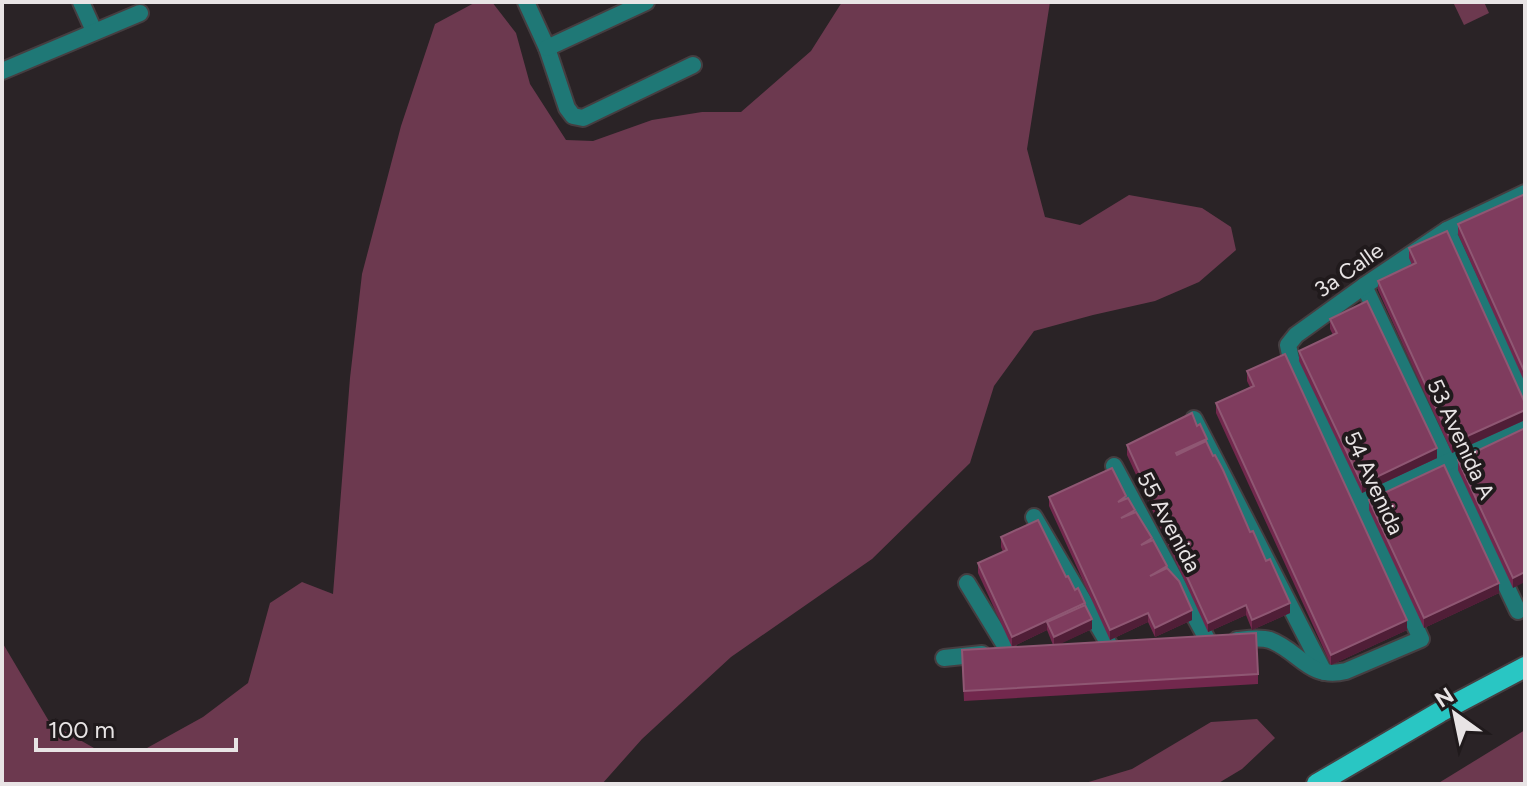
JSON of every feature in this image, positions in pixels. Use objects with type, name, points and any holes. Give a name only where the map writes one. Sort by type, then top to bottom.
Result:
[{"type":"main road","points":[[1317,784],[1440,712],[1525,667]]},
{"type":"street","points":[[81,2],[94,31]]},
{"type":"street","points":[[526,2],[547,48],[567,108],[573,116],[583,118],[693,65]]},
{"type":"street","points":[[547,48],[646,2]]},
{"type":"street","points":[[2,71],[140,13]]},
{"type":"street","name":"3a Calle","points":[[1288,345],[1296,335],[1447,230],[1525,193]]},
{"type":"street","points":[[1447,230],[1525,399]]},
{"type":"street","name":"53 Avenida A","points":[[1364,286],[1518,611]]},
{"type":"street","name":"54 Avenida","points":[[1288,345],[1291,359],[1421,639],[1346,671],[1324,672]]},
{"type":"street","points":[[1194,419],[1324,672]]},
{"type":"street","points":[[1359,502],[1525,427]]},
{"type":"street","name":"55 Avenida","points":[[1114,466],[1201,642],[1266,639],[1324,672]]},
{"type":"street","points":[[1034,517],[1110,646]]},
{"type":"street","points":[[944,658],[1016,652],[967,583]]},
{"type":"shaded area","points":[[476,2],[492,2],[516,33],[530,84],[566,140],[593,141],[652,120],[702,112],[741,112],[811,51],[842,2],[1050,2],[1027,149],[1045,217],[1080,225],[1129,195],[1202,208],[1231,227],[1236,250],[1199,282],[1155,301],[1034,331],[994,386],[970,463],[872,559],[731,657],[642,739],[602,784],[2,784],[2,642],[50,723],[94,748],[147,748],[203,717],[248,683],[270,603],[302,582],[333,594],[350,378],[362,274],[401,126],[435,24]]},
{"type":"shaded area","points":[[1453,2],[1484,2],[1489,13],[1464,25]]},
{"type":"shaded area","points":[[1257,719],[1275,738],[1242,769],[1217,784],[1082,784],[1132,769],[1211,722]]},
{"type":"shaded area","points":[[1525,730],[1525,784],[1437,784]]},
{"type":"building","points":[[1525,194],[1525,373],[1458,224]]},
{"type":"building","points":[[1447,231],[1525,403],[1525,410],[1452,443],[1378,281],[1416,263],[1409,248]]},
{"type":"building","points":[[1367,301],[1437,448],[1362,484],[1299,351],[1337,333],[1330,319]]},
{"type":"building","points":[[1285,354],[1407,620],[1331,655],[1216,403],[1254,386],[1247,371]]},
{"type":"building","points":[[1192,413],[1207,439],[1177,455],[1206,441],[1223,470],[1250,532],[1253,531],[1266,561],[1270,559],[1290,603],[1252,620],[1246,605],[1208,623],[1127,445]]},
{"type":"building","points":[[1525,428],[1525,572],[1513,578],[1458,460]]},
{"type":"building","points":[[1444,465],[1499,583],[1424,618],[1369,500]]},
{"type":"building","points":[[1112,468],[1126,496],[1118,502],[1128,498],[1135,510],[1121,518],[1136,512],[1152,538],[1141,545],[1153,540],[1167,566],[1150,576],[1167,568],[1179,581],[1192,610],[1155,628],[1148,613],[1110,630],[1049,497]]},
{"type":"building","points":[[1038,520],[1066,577],[1075,590],[1078,588],[1085,603],[1012,637],[978,563],[1007,550],[1001,537]]},
{"type":"building","points":[[1085,605],[1092,619],[1054,637],[1047,622]]},
{"type":"building","points":[[1256,633],[1258,674],[964,691],[962,650]]}]
